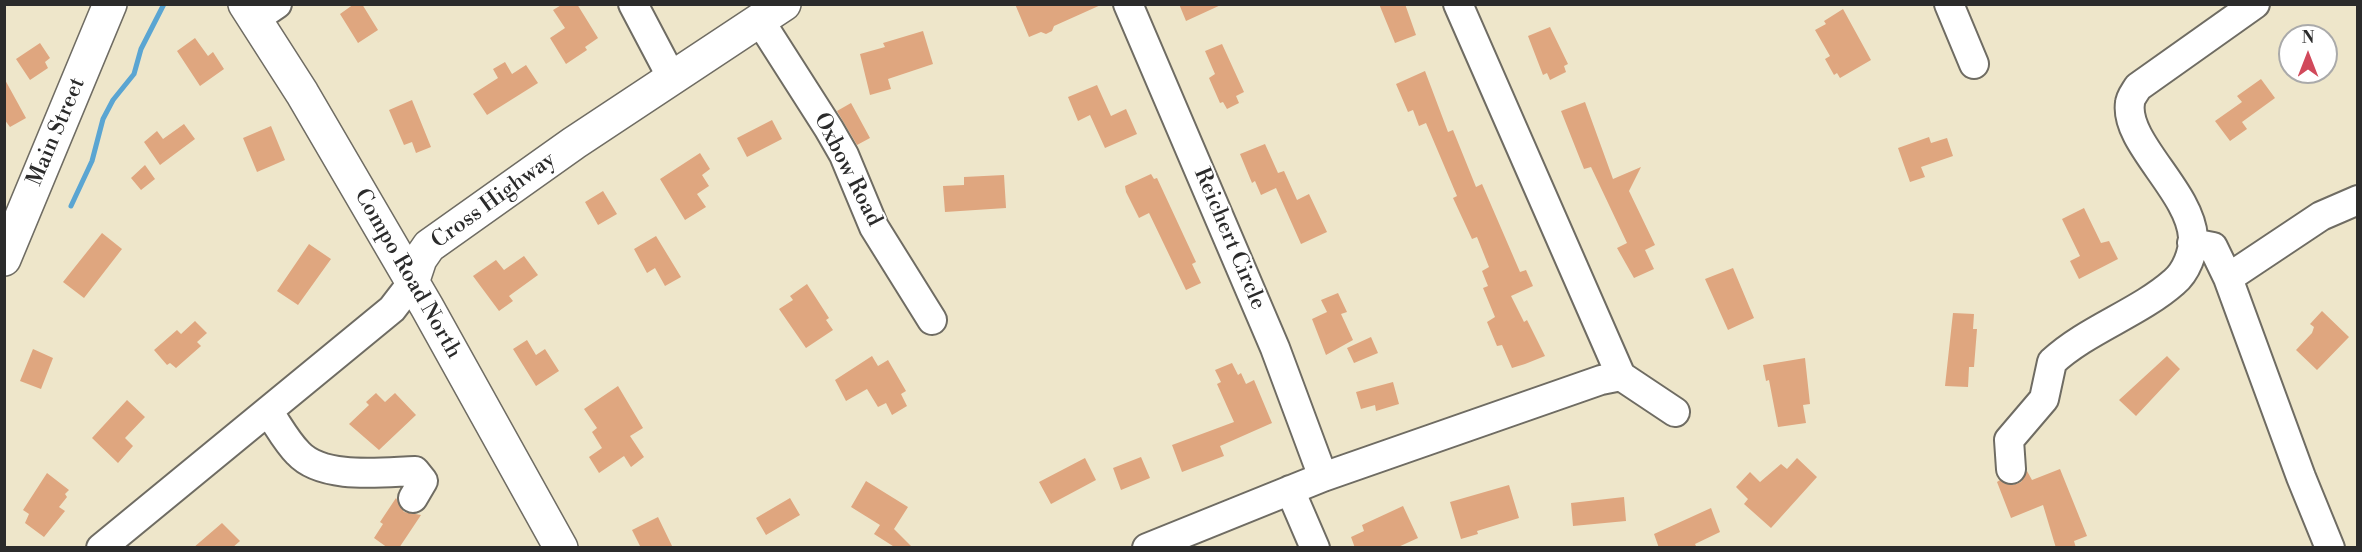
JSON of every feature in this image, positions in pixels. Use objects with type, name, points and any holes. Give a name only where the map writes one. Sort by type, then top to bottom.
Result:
[{"type":"main road","name":"Main Street","points":[[4,259],[110,4]]},
{"type":"main road","name":"Compo Road North","points":[[259,9],[302,93],[561,548]]},
{"type":"main road","name":"Cross Highway","points":[[412,283],[420,259],[429,246],[574,143],[772,13]]},
{"type":"street","points":[[633,4],[672,78]]},
{"type":"street","name":"Reichert Circle","points":[[1128,4],[1275,348],[1323,477]]},
{"type":"street","points":[[1458,4],[1621,376],[1675,412]]},
{"type":"street","points":[[1949,4],[1974,64]]},
{"type":"street","points":[[2011,469],[2008,453],[2010,440],[2044,399],[2052,362],[2175,282],[2186,267],[2192,253],[2189,222],[2182,203],[2137,134],[2130,118],[2130,102],[2138,87],[2255,4]]},
{"type":"street","name":"Oxbow Road","points":[[772,13],[844,155],[874,227],[932,320]]},
{"type":"street","points":[[2228,278],[2321,216],[2358,200]]},
{"type":"street","points":[[2192,243],[2213,247],[2228,278],[2301,477],[2330,548]]},
{"type":"street","name":"Cross Highway","points":[[101,548],[392,309],[412,283]]},
{"type":"street","points":[[1147,548],[1323,477],[1600,380],[1621,376]]},
{"type":"street","points":[[268,411],[298,454],[309,462],[359,473],[383,474],[415,471],[423,481],[414,498]]},
{"type":"street","points":[[1290,490],[1315,548]]},
{"type":"building","points":[[354,4],[362,4],[378,30],[358,43],[340,14]]},
{"type":"building","points":[[563,4],[577,4],[598,38],[585,47],[587,50],[566,64],[550,38],[565,28],[553,10]]},
{"type":"building","points":[[1015,4],[1103,4],[1054,26],[1052,31],[1046,34],[1041,32],[1029,37]]},
{"type":"building","points":[[1179,4],[1223,4],[1186,21]]},
{"type":"building","points":[[1379,4],[1405,4],[1416,35],[1395,43]]},
{"type":"building","points":[[1843,9],[1871,60],[1840,78],[1837,73],[1834,75],[1825,59],[1830,56],[1815,30],[1826,24],[1824,21]]},
{"type":"building","points":[[1550,27],[1568,64],[1564,66],[1566,72],[1550,80],[1547,73],[1543,75],[1528,36]]},
{"type":"building","points":[[923,31],[933,64],[888,79],[891,89],[870,95],[860,54],[885,47],[883,43]]},
{"type":"building","points":[[195,38],[208,56],[213,52],[224,69],[200,86],[177,51]]},
{"type":"building","points":[[40,43],[50,58],[45,62],[48,68],[30,80],[16,59]]},
{"type":"building","points":[[1222,44],[1244,92],[1236,96],[1239,103],[1227,109],[1223,102],[1220,103],[1209,78],[1215,74],[1205,51]]},
{"type":"building","points":[[505,62],[512,74],[526,65],[538,83],[487,115],[473,94],[498,78],[493,69]]},
{"type":"building","points":[[1425,71],[1448,132],[1453,130],[1476,187],[1482,184],[1520,272],[1526,270],[1533,286],[1511,296],[1524,322],[1527,320],[1545,356],[1525,364],[1512,368],[1502,345],[1497,346],[1487,322],[1495,317],[1483,288],[1488,286],[1482,271],[1489,267],[1477,237],[1472,239],[1453,198],[1457,196],[1426,123],[1419,126],[1413,110],[1408,112],[1396,84]]},
{"type":"building","points":[[4,78],[26,118],[10,127],[4,119]]},
{"type":"building","points":[[2261,79],[2275,98],[2242,122],[2247,129],[2230,141],[2215,121],[2242,102],[2237,96]]},
{"type":"building","points":[[1097,85],[1111,116],[1126,109],[1137,134],[1105,148],[1090,115],[1078,121],[1068,97]]},
{"type":"building","points":[[412,100],[431,147],[416,153],[412,142],[404,145],[389,110]]},
{"type":"building","points":[[1585,102],[1613,179],[1641,167],[1629,191],[1655,245],[1645,250],[1654,269],[1634,278],[1617,248],[1627,243],[1591,167],[1584,169],[1561,111]]},
{"type":"building","points":[[851,103],[870,138],[857,145],[837,111]]},
{"type":"building","points":[[772,120],[782,139],[747,157],[737,138]]},
{"type":"building","points":[[184,124],[195,139],[160,165],[144,142],[157,131],[163,139]]},
{"type":"building","points":[[271,126],[285,160],[257,172],[243,138]]},
{"type":"building","points":[[1929,137],[1931,143],[1947,138],[1953,156],[1921,167],[1925,177],[1910,182],[1898,148]]},
{"type":"building","points":[[1265,144],[1278,173],[1284,171],[1297,200],[1309,194],[1327,232],[1301,244],[1276,188],[1261,195],[1255,181],[1252,183],[1240,154]]},
{"type":"building","points":[[700,153],[710,169],[702,175],[709,186],[697,194],[706,207],[685,220],[660,179]]},
{"type":"building","points":[[145,165],[155,179],[141,190],[131,178]]},
{"type":"building","points":[[1151,174],[1154,179],[1157,178],[1196,262],[1192,264],[1201,283],[1186,290],[1149,213],[1139,218],[1126,192],[1125,186]]},
{"type":"building","points":[[1004,175],[1006,208],[945,212],[943,186],[964,185],[964,177]]},
{"type":"building","points":[[603,191],[617,214],[598,225],[585,202]]},
{"type":"building","points":[[2084,208],[2101,243],[2109,241],[2118,259],[2079,279],[2070,261],[2080,256],[2062,219]]},
{"type":"building","points":[[102,233],[122,249],[84,298],[63,282]]},
{"type":"building","points":[[656,236],[681,277],[665,286],[655,268],[647,273],[634,249]]},
{"type":"building","points":[[309,244],[331,259],[298,305],[277,291]]},
{"type":"building","points":[[524,256],[538,275],[509,296],[513,301],[499,311],[473,276],[496,260],[504,270]]},
{"type":"building","points":[[1733,268],[1754,318],[1728,330],[1705,279]]},
{"type":"building","points":[[807,284],[829,318],[826,320],[833,330],[806,348],[779,309],[793,300],[790,296]]},
{"type":"building","points":[[1338,293],[1347,312],[1341,314],[1353,340],[1326,355],[1312,319],[1327,312],[1321,300]]},
{"type":"building","points":[[2322,311],[2349,337],[2317,370],[2296,350],[2312,333],[2314,327],[2310,324]]},
{"type":"building","points":[[1953,313],[1974,314],[1973,329],[1977,329],[1974,367],[1969,367],[1968,387],[1945,386]]},
{"type":"building","points":[[195,321],[207,333],[197,342],[201,346],[176,368],[170,363],[167,365],[154,350],[177,330],[181,334]]},
{"type":"building","points":[[1371,337],[1378,353],[1354,363],[1347,348]]},
{"type":"building","points":[[527,340],[536,355],[545,349],[559,371],[536,386],[513,349]]},
{"type":"building","points":[[33,349],[53,358],[41,389],[20,381]]},
{"type":"building","points":[[872,356],[878,366],[888,360],[906,391],[901,394],[907,406],[892,415],[886,403],[878,407],[867,389],[846,401],[835,380]]},
{"type":"building","points":[[2167,356],[2180,369],[2136,416],[2119,400]]},
{"type":"building","points":[[1805,358],[1810,404],[1803,405],[1806,423],[1778,427],[1769,380],[1766,381],[1763,365]]},
{"type":"building","points":[[1232,363],[1238,375],[1241,373],[1246,384],[1254,380],[1272,423],[1220,446],[1224,456],[1182,472],[1172,445],[1234,422],[1217,384],[1221,382],[1215,370]]},
{"type":"building","points":[[1393,382],[1399,404],[1376,411],[1375,405],[1361,409],[1356,392]]},
{"type":"building","points":[[618,386],[643,428],[630,436],[644,457],[631,467],[624,456],[599,473],[589,457],[602,448],[592,432],[597,428],[584,409]]},
{"type":"building","points":[[376,393],[385,402],[395,393],[416,415],[379,450],[349,424],[369,405],[366,402]]},
{"type":"building","points":[[127,400],[145,417],[125,438],[133,446],[118,463],[92,438]]},
{"type":"building","points":[[1141,457],[1150,478],[1121,490],[1113,468]]},
{"type":"building","points":[[1085,458],[1096,480],[1051,504],[1039,482]]},
{"type":"building","points":[[1797,458],[1817,477],[1771,528],[1744,504],[1748,499],[1736,487],[1750,472],[1760,482],[1781,464],[1787,469]]},
{"type":"building","points":[[2060,469],[2087,536],[2074,541],[2076,548],[2056,548],[2043,505],[2011,518],[1997,482],[2000,480],[2013,485],[2021,482],[2027,471],[2032,480]]},
{"type":"building","points":[[47,473],[69,490],[65,494],[67,497],[59,507],[65,511],[44,537],[25,523],[29,514],[23,510]]},
{"type":"building","points":[[866,481],[908,507],[894,529],[913,548],[896,548],[874,534],[880,525],[851,507]]},
{"type":"building","points":[[1509,485],[1519,518],[1477,531],[1478,534],[1461,539],[1450,502]]},
{"type":"building","points":[[1624,497],[1626,521],[1573,526],[1571,503]]},
{"type":"building","points":[[396,498],[404,512],[421,515],[399,548],[388,548],[374,538],[383,524],[380,522]]},
{"type":"building","points":[[790,498],[800,515],[766,535],[756,518]]},
{"type":"building","points":[[1403,506],[1418,538],[1396,548],[1355,548],[1351,537],[1364,531],[1362,525]]},
{"type":"building","points":[[1711,508],[1720,532],[1695,544],[1697,548],[1659,548],[1654,534]]},
{"type":"building","points":[[658,517],[673,548],[641,548],[632,530]]},
{"type":"building","points":[[222,523],[240,541],[232,548],[193,548]]},
{"type":"waterway","points":[[71,206],[92,161],[103,119],[113,100],[134,74],[141,49],[164,4]]}]
